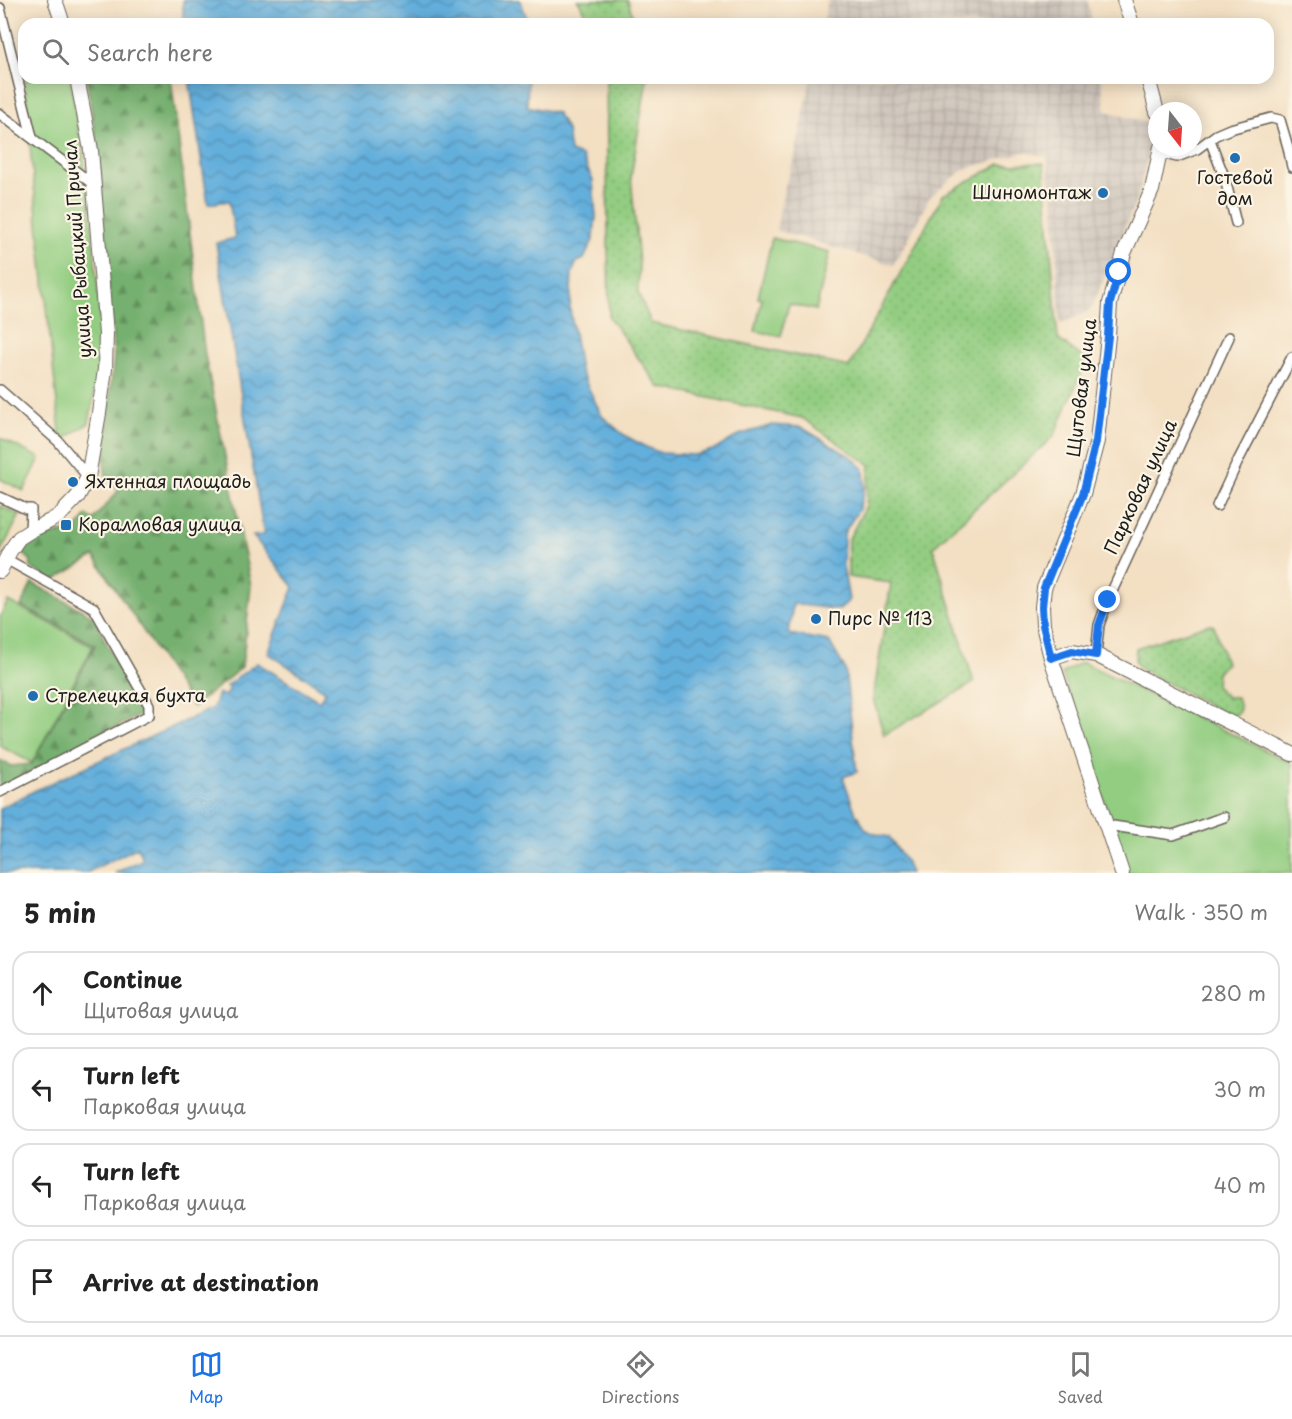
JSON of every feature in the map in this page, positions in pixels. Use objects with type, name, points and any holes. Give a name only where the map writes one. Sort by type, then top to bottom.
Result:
[{"type":"street","points":[[55,0],[61,18]]},
{"type":"street","points":[[1124,0],[1130,18]]},
{"type":"street","points":[[0,8],[18,81]]},
{"type":"street","points":[[19,84],[32,137]]},
{"type":"street","name":"улица Рыбацкий Причал","points":[[78,84],[91,150],[106,353],[99,413],[85,483]]},
{"type":"street","points":[[1150,84],[1154,102]]},
{"type":"street","points":[[0,114],[94,185]]},
{"type":"street","points":[[1202,146],[1216,135],[1230,129],[1276,118],[1280,120],[1292,167]]},
{"type":"street","points":[[1210,140],[1225,179],[1236,223]]},
{"type":"street","name":"Щитовая улица","points":[[1122,873],[1051,658],[1043,625],[1042,607],[1044,588],[1083,494],[1096,441],[1110,303],[1124,252],[1152,189],[1160,156]]},
{"type":"street","name":"Парковая улица","points":[[1096,655],[1099,625],[1108,600],[1229,337]]},
{"type":"street","points":[[1217,506],[1292,357]]},
{"type":"street","points":[[0,390],[58,441],[85,483],[78,496],[60,515],[19,538],[3,565],[94,608],[149,705],[149,715],[0,792]]},
{"type":"street","points":[[0,497],[31,509],[30,531]]},
{"type":"street","points":[[1051,658],[1072,651],[1096,655],[1292,753]]},
{"type":"street","points":[[1106,825],[1173,835],[1224,817]]},
{"type":"shaded area","points":[[828,0],[1088,0],[1091,18],[824,18]]},
{"type":"shaded area","points":[[810,84],[1102,84],[1106,111],[1148,123],[1148,154],[1138,196],[1091,310],[1060,324],[1054,205],[1047,157],[1024,152],[964,169],[929,198],[893,265],[776,230],[783,193],[796,152]]},
{"type":"green space","points":[[577,0],[628,0],[633,18],[586,18]]},
{"type":"green space","points":[[25,84],[71,84],[89,191],[103,349],[89,423],[61,441]]},
{"type":"green space","points":[[87,84],[172,84],[205,355],[251,586],[242,667],[193,707],[94,556],[53,581],[30,567],[31,561],[21,551],[38,539],[76,528],[87,515],[93,520],[119,490],[106,476],[103,456],[114,357],[99,155]]},
{"type":"green space","points":[[606,84],[646,84],[631,177],[639,263],[638,292],[651,323],[849,367],[943,195],[1000,164],[1044,163],[1058,339],[1087,360],[1054,436],[933,547],[974,683],[884,735],[873,699],[891,583],[848,577],[848,540],[866,506],[870,465],[802,418],[659,387],[609,317]]},
{"type":"green space","points":[[772,238],[830,252],[816,310],[789,304],[781,336],[755,331],[762,299],[758,298]]},
{"type":"green space","points":[[0,438],[40,458],[24,491],[0,479]]},
{"type":"green space","points":[[0,506],[20,515],[0,553]]},
{"type":"green space","points":[[32,583],[93,616],[142,714],[0,788],[0,760],[11,766],[32,764],[95,645],[21,606]]},
{"type":"green space","name":"Стрелецкая бухта","points":[[8,601],[93,646],[32,763],[0,746],[0,617]]},
{"type":"green space","points":[[1209,624],[1214,626],[1226,663],[1217,673],[1216,687],[1227,697],[1237,697],[1240,709],[1236,715],[1228,715],[1142,670],[1135,662],[1136,648]]},
{"type":"green space","points":[[1082,662],[1292,763],[1292,873],[1128,873],[1062,673]]},
{"type":"water","points":[[183,0],[520,0],[527,18],[183,18]]},
{"type":"water","points":[[190,84],[528,84],[527,106],[557,113],[567,130],[570,152],[582,156],[593,181],[596,217],[593,240],[584,259],[577,262],[572,273],[570,309],[580,370],[602,416],[624,435],[646,447],[661,453],[695,455],[716,449],[739,435],[772,425],[801,427],[853,458],[864,469],[865,487],[859,509],[844,533],[843,566],[849,600],[840,610],[793,604],[789,634],[829,641],[845,669],[857,772],[843,777],[857,817],[859,816],[870,832],[889,837],[908,865],[910,873],[115,873],[143,859],[138,847],[86,873],[0,873],[0,808],[213,708],[218,693],[225,696],[230,689],[226,686],[257,663],[319,701],[326,691],[268,653],[294,587],[253,536],[264,535],[216,243],[235,238],[229,201],[208,204]]},
{"type":"place","name":"Гостевой дом","points":[[1235,158]]},
{"type":"place","name":"Шиномонтаж","points":[[1103,193]]},
{"type":"place","name":"Яхтенная площадь","points":[[73,482]]},
{"type":"place","name":"Коралловая улица","points":[[66,525]]},
{"type":"place","name":"Пирс № 113","points":[[816,619]]},
{"type":"place","name":"Стрелецкая бухта","points":[[33,696]]},
{"type":"route","points":[[1108,600],[1099,625],[1096,655],[1072,651],[1051,658],[1043,625],[1044,588],[1083,494],[1096,441],[1110,303],[1119,272]]}]
